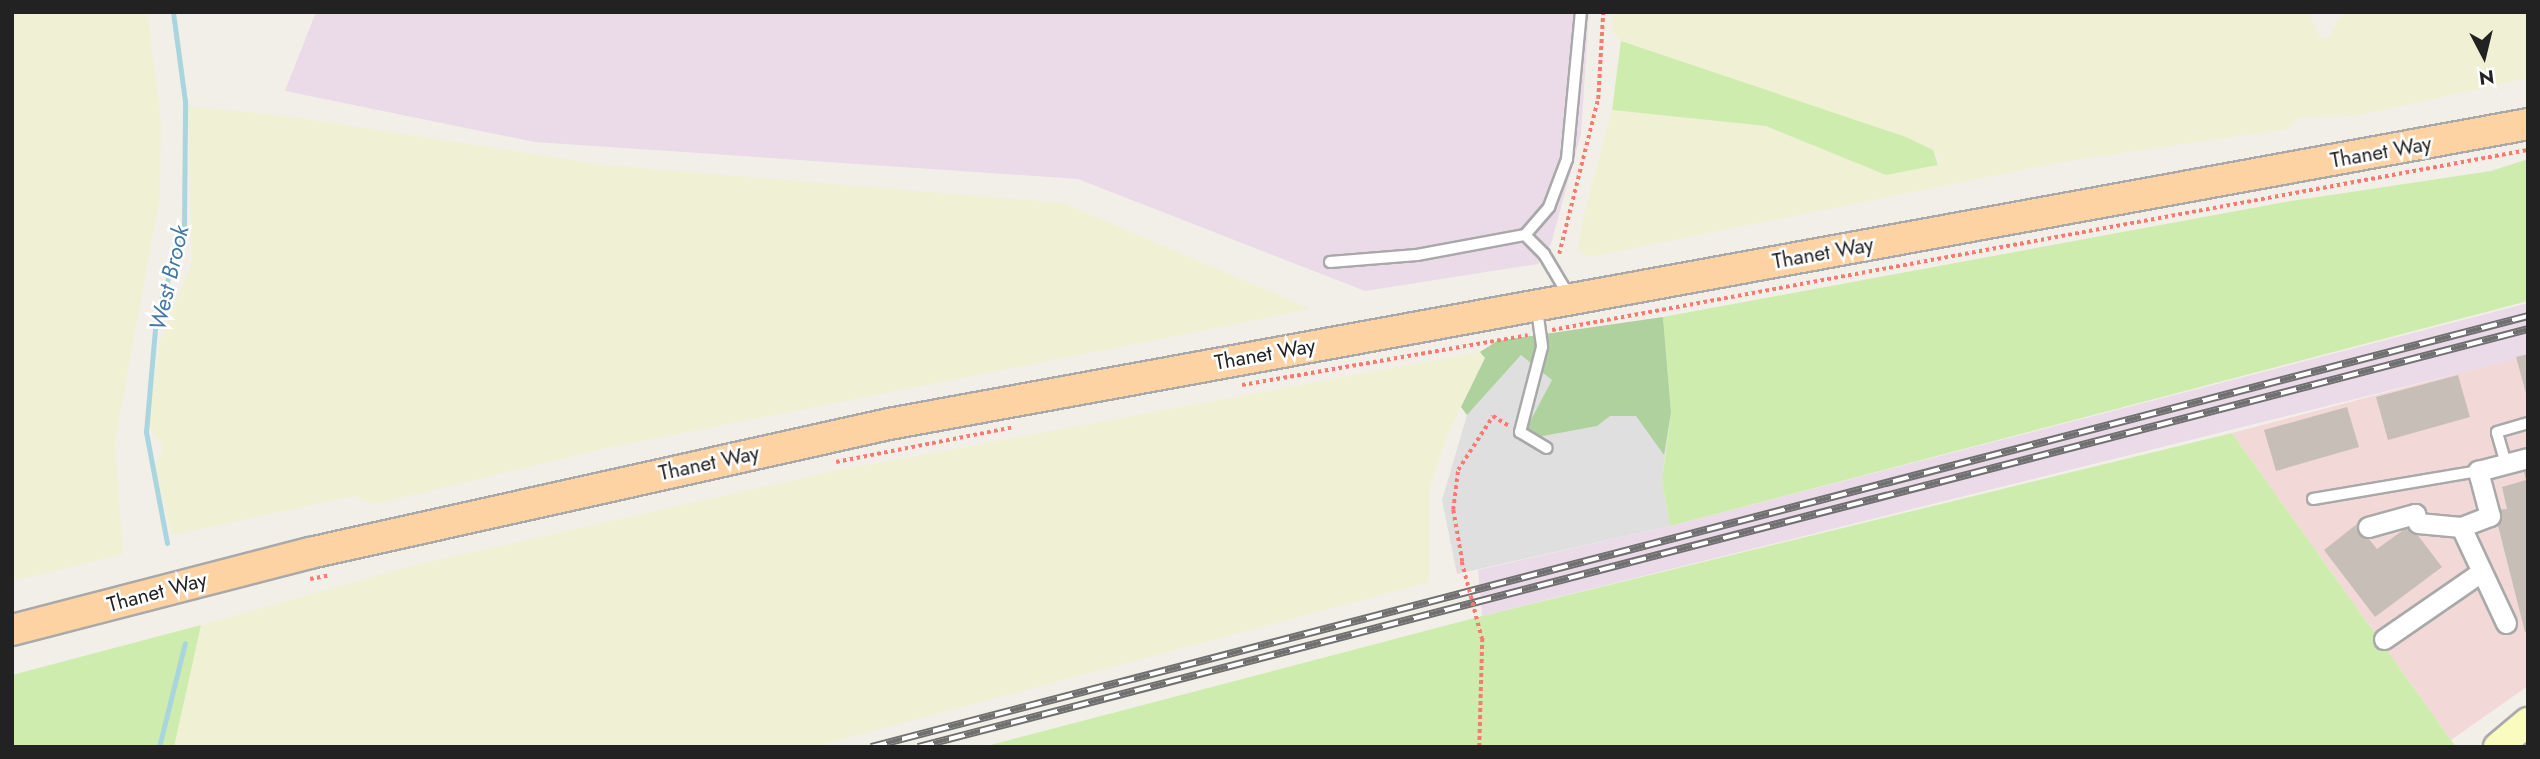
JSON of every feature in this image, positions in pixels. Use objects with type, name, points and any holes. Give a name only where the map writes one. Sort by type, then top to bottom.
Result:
[{"type":"main road","name":"Thanet Way","points":[[12,630],[310,553],[889,424],[1538,319],[1571,299],[2528,124]]},
{"type":"main road","points":[[2498,747],[2528,722]]},
{"type":"street","points":[[2368,527],[2415,514],[2418,523],[2461,527],[2490,516],[2477,471],[2528,458]]},
{"type":"street","points":[[2461,527],[2506,623]]},
{"type":"street","points":[[2384,639],[2481,572]]},
{"type":"lane","points":[[1330,262],[1417,255],[1524,235],[1549,207],[1567,159],[1581,12]]},
{"type":"lane","points":[[1524,235],[1555,272],[1571,299]]},
{"type":"lane","points":[[1538,319],[1542,347],[1520,432],[1547,447]]},
{"type":"lane","points":[[2505,464],[2497,432],[2528,423]]},
{"type":"lane","points":[[2313,499],[2477,471]]},
{"type":"path","points":[[1555,272],[1598,99],[1603,12]]},
{"type":"path","points":[[1229,388],[1538,319],[2528,150]]},
{"type":"path","points":[[1479,747],[1482,638],[1462,562],[1453,510],[1458,470],[1493,416],[1520,432]]},
{"type":"path","points":[[822,465],[1026,425]]},
{"type":"path","points":[[298,582],[339,573]]},
{"type":"shaded area","points":[[316,12],[1589,12],[1581,134],[1551,244],[1538,264],[1365,291],[1078,179],[535,142],[285,91]]},
{"type":"shaded area","points":[[2528,303],[2528,356],[1482,616],[1478,570],[1670,526]]},
{"type":"shaded area","points":[[1521,355],[1671,412],[1662,480],[1670,526],[1457,574],[1442,500],[1467,415]]},
{"type":"shaded area","points":[[2528,355],[2528,686],[2451,740],[2232,433]]},
{"type":"green space","points":[[12,12],[147,12],[161,120],[160,195],[115,442],[123,554],[12,581]]},
{"type":"green space","points":[[1612,12],[2309,12],[2320,38],[2329,37],[2343,12],[2528,12],[2528,78],[2354,116],[2299,117],[2287,129],[2061,162],[1589,257],[1578,250],[1583,218],[1612,110],[1766,126],[1886,175],[1938,165],[1940,159],[1906,137],[1649,56],[1621,41],[1612,31]]},
{"type":"green space","points":[[1621,41],[1906,137],[1933,150],[1938,165],[1886,175],[1766,126],[1612,110]]},
{"type":"green space","points":[[188,106],[293,117],[604,165],[1063,203],[1311,309],[606,448],[375,504],[353,496],[172,535],[155,468],[163,448],[148,425],[160,341],[192,262]]},
{"type":"green space","points":[[2528,159],[2528,301],[1670,526],[1662,480],[1671,412],[1663,317],[2285,202],[2491,171]]},
{"type":"green space","points":[[1663,317],[1671,412],[1664,455],[1636,416],[1610,416],[1597,426],[1537,437],[1525,431],[1552,380],[1521,355],[1467,415],[1461,407],[1485,358],[1480,352],[1497,341]]},
{"type":"green space","points":[[1480,352],[1485,357],[1447,436],[1429,490],[1429,582],[812,747],[174,747],[201,625],[415,565],[834,471]]},
{"type":"green space","points":[[2232,433],[2456,747],[983,747],[1482,616]]},
{"type":"green space","points":[[201,625],[174,747],[12,747],[12,675]]},
{"type":"building","points":[[2528,354],[2528,397],[2527,397],[2516,357]]},
{"type":"building","points":[[2458,375],[2470,417],[2388,440],[2376,397]]},
{"type":"building","points":[[2347,407],[2359,447],[2276,471],[2264,430]]},
{"type":"building","points":[[2528,468],[2528,631],[2525,632],[2494,510],[2507,509],[2502,487],[2526,480],[2523,469]]},
{"type":"building","points":[[2357,524],[2377,549],[2410,525],[2442,567],[2375,617],[2324,550]]},
{"type":"waterway","name":"West Brook","points":[[167,543],[146,432],[156,317],[184,227],[185,101],[173,12]]},
{"type":"waterway","name":"West Brook","points":[[159,747],[185,643]]},
{"type":"railway","points":[[871,747],[2528,316]]},
{"type":"railway","points":[[918,747],[2528,329]]}]
